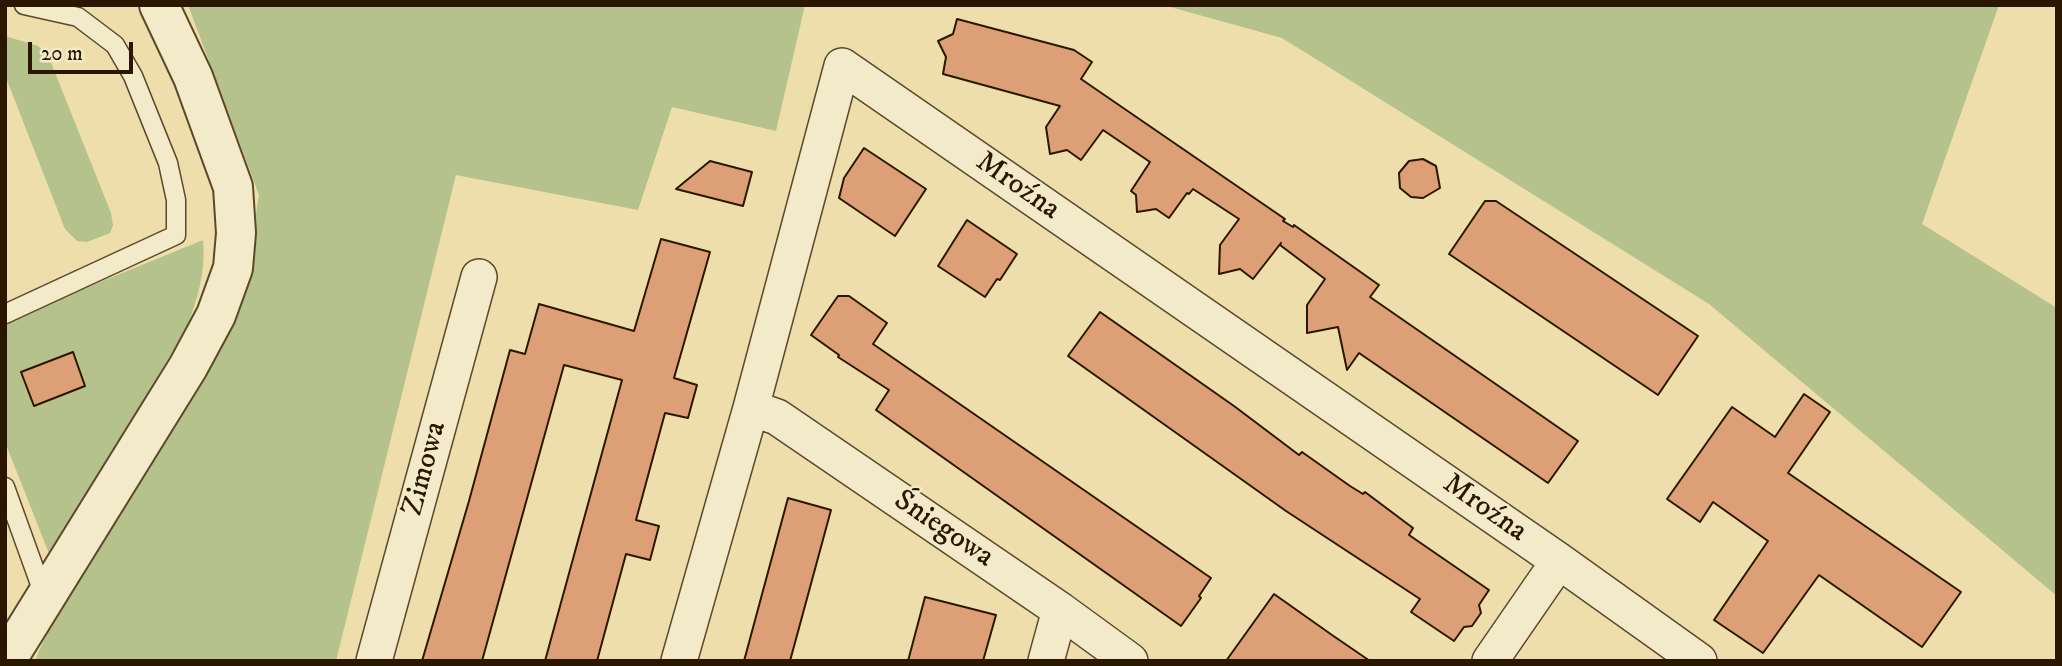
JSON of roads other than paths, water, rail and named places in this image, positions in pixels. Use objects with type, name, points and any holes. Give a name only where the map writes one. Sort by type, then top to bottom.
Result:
[{"type":"street","points":[[6,661],[188,367],[216,314],[233,268],[236,233],[233,187],[194,77],[159,5]]},
{"type":"street","name":"Mroźna","points":[[679,661],[751,408],[842,66],[1559,561],[1699,661]]},
{"type":"street","name":"Zimowa","points":[[374,661],[479,277]]},
{"type":"street","name":"Śniegowa","points":[[751,408],[778,417],[1130,661]]},
{"type":"street","points":[[1490,661],[1559,561]]},
{"type":"street","points":[[1046,661],[1060,610]]},
{"type":"lane","points":[[5,314],[176,236],[176,200],[168,163],[133,76],[115,45],[81,11],[24,5]]},
{"type":"lane","points":[[5,487],[45,598]]}]
